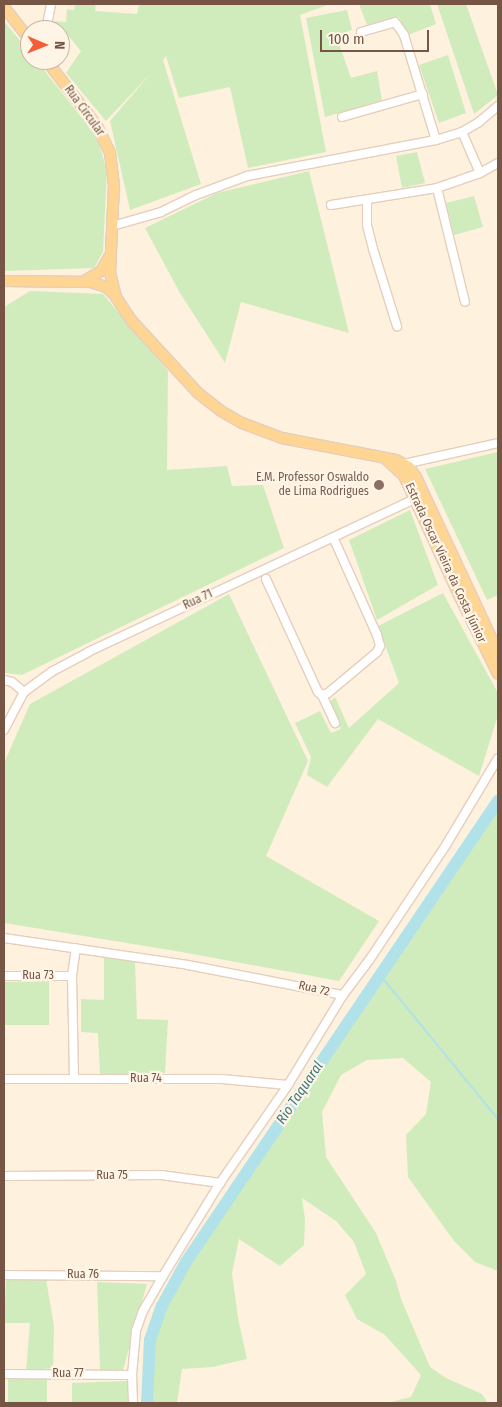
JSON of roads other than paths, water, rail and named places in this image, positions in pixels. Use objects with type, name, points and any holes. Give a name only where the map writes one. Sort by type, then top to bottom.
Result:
[{"type":"main road","points":[[5,10],[20,28]]},
{"type":"main road","name":"Rua Circular","points":[[54,70],[97,126],[105,140],[114,174],[110,256],[111,281],[116,297]]},
{"type":"main road","points":[[83,281],[101,271],[110,256]]},
{"type":"main road","points":[[4,281],[83,281],[102,285],[116,297],[139,330],[169,363],[198,393],[221,411],[251,427],[282,438],[384,458],[404,464]]},
{"type":"main road","name":"Estrada Oscar Vieira da Costa Júnior","points":[[384,458],[402,473],[466,611],[498,674]]},
{"type":"main road","name":"Estrada Oscar Vieira da Costa Júnior","points":[[404,464],[416,477],[498,652]]},
{"type":"street","points":[[48,20],[51,4]]},
{"type":"street","points":[[361,32],[395,22],[404,35],[436,140]]},
{"type":"street","points":[[342,117],[423,94]]},
{"type":"street","points":[[112,226],[161,212],[212,188],[247,176],[436,140],[462,132],[480,122],[498,106]]},
{"type":"street","points":[[462,132],[480,173]]},
{"type":"street","points":[[331,205],[366,201],[437,188],[480,173],[498,163]]},
{"type":"street","points":[[437,188],[465,302]]},
{"type":"street","points":[[366,201],[366,215],[371,241],[397,326]]},
{"type":"street","points":[[404,464],[498,443]]},
{"type":"street","name":"Rua 71","points":[[4,730],[24,692],[53,671],[88,652],[415,499]]},
{"type":"street","points":[[322,695],[328,693],[377,652],[380,646],[377,635],[332,537]]},
{"type":"street","points":[[266,579],[318,692],[322,695],[335,724]]},
{"type":"street","points":[[4,680],[12,682],[24,692]]},
{"type":"street","name":"Rua 72","points":[[4,938],[248,975],[343,995],[370,959],[446,845],[498,758]]},
{"type":"street","points":[[74,1079],[72,976],[76,948]]},
{"type":"street","name":"Rua 73","points":[[4,976],[72,976]]},
{"type":"street","points":[[133,1403],[132,1375],[138,1325],[163,1276],[220,1183],[288,1085],[343,995]]},
{"type":"street","name":"Rua 74","points":[[4,1078],[222,1079],[288,1085]]},
{"type":"street","name":"Rua 75","points":[[4,1176],[161,1175],[220,1183]]},
{"type":"street","name":"Rua 76","points":[[4,1275],[163,1276]]},
{"type":"street","name":"Rua 77","points":[[4,1374],[132,1375]]},
{"type":"waterway","name":"Rio Taquaral","points":[[147,1403],[150,1340],[162,1306],[186,1262],[498,801]]},
{"type":"waterway","points":[[380,975],[498,1119]]},
{"type":"place","name":"E.M. Professor Oswaldo de Lima Rodrigues","points":[[379,485]]}]
